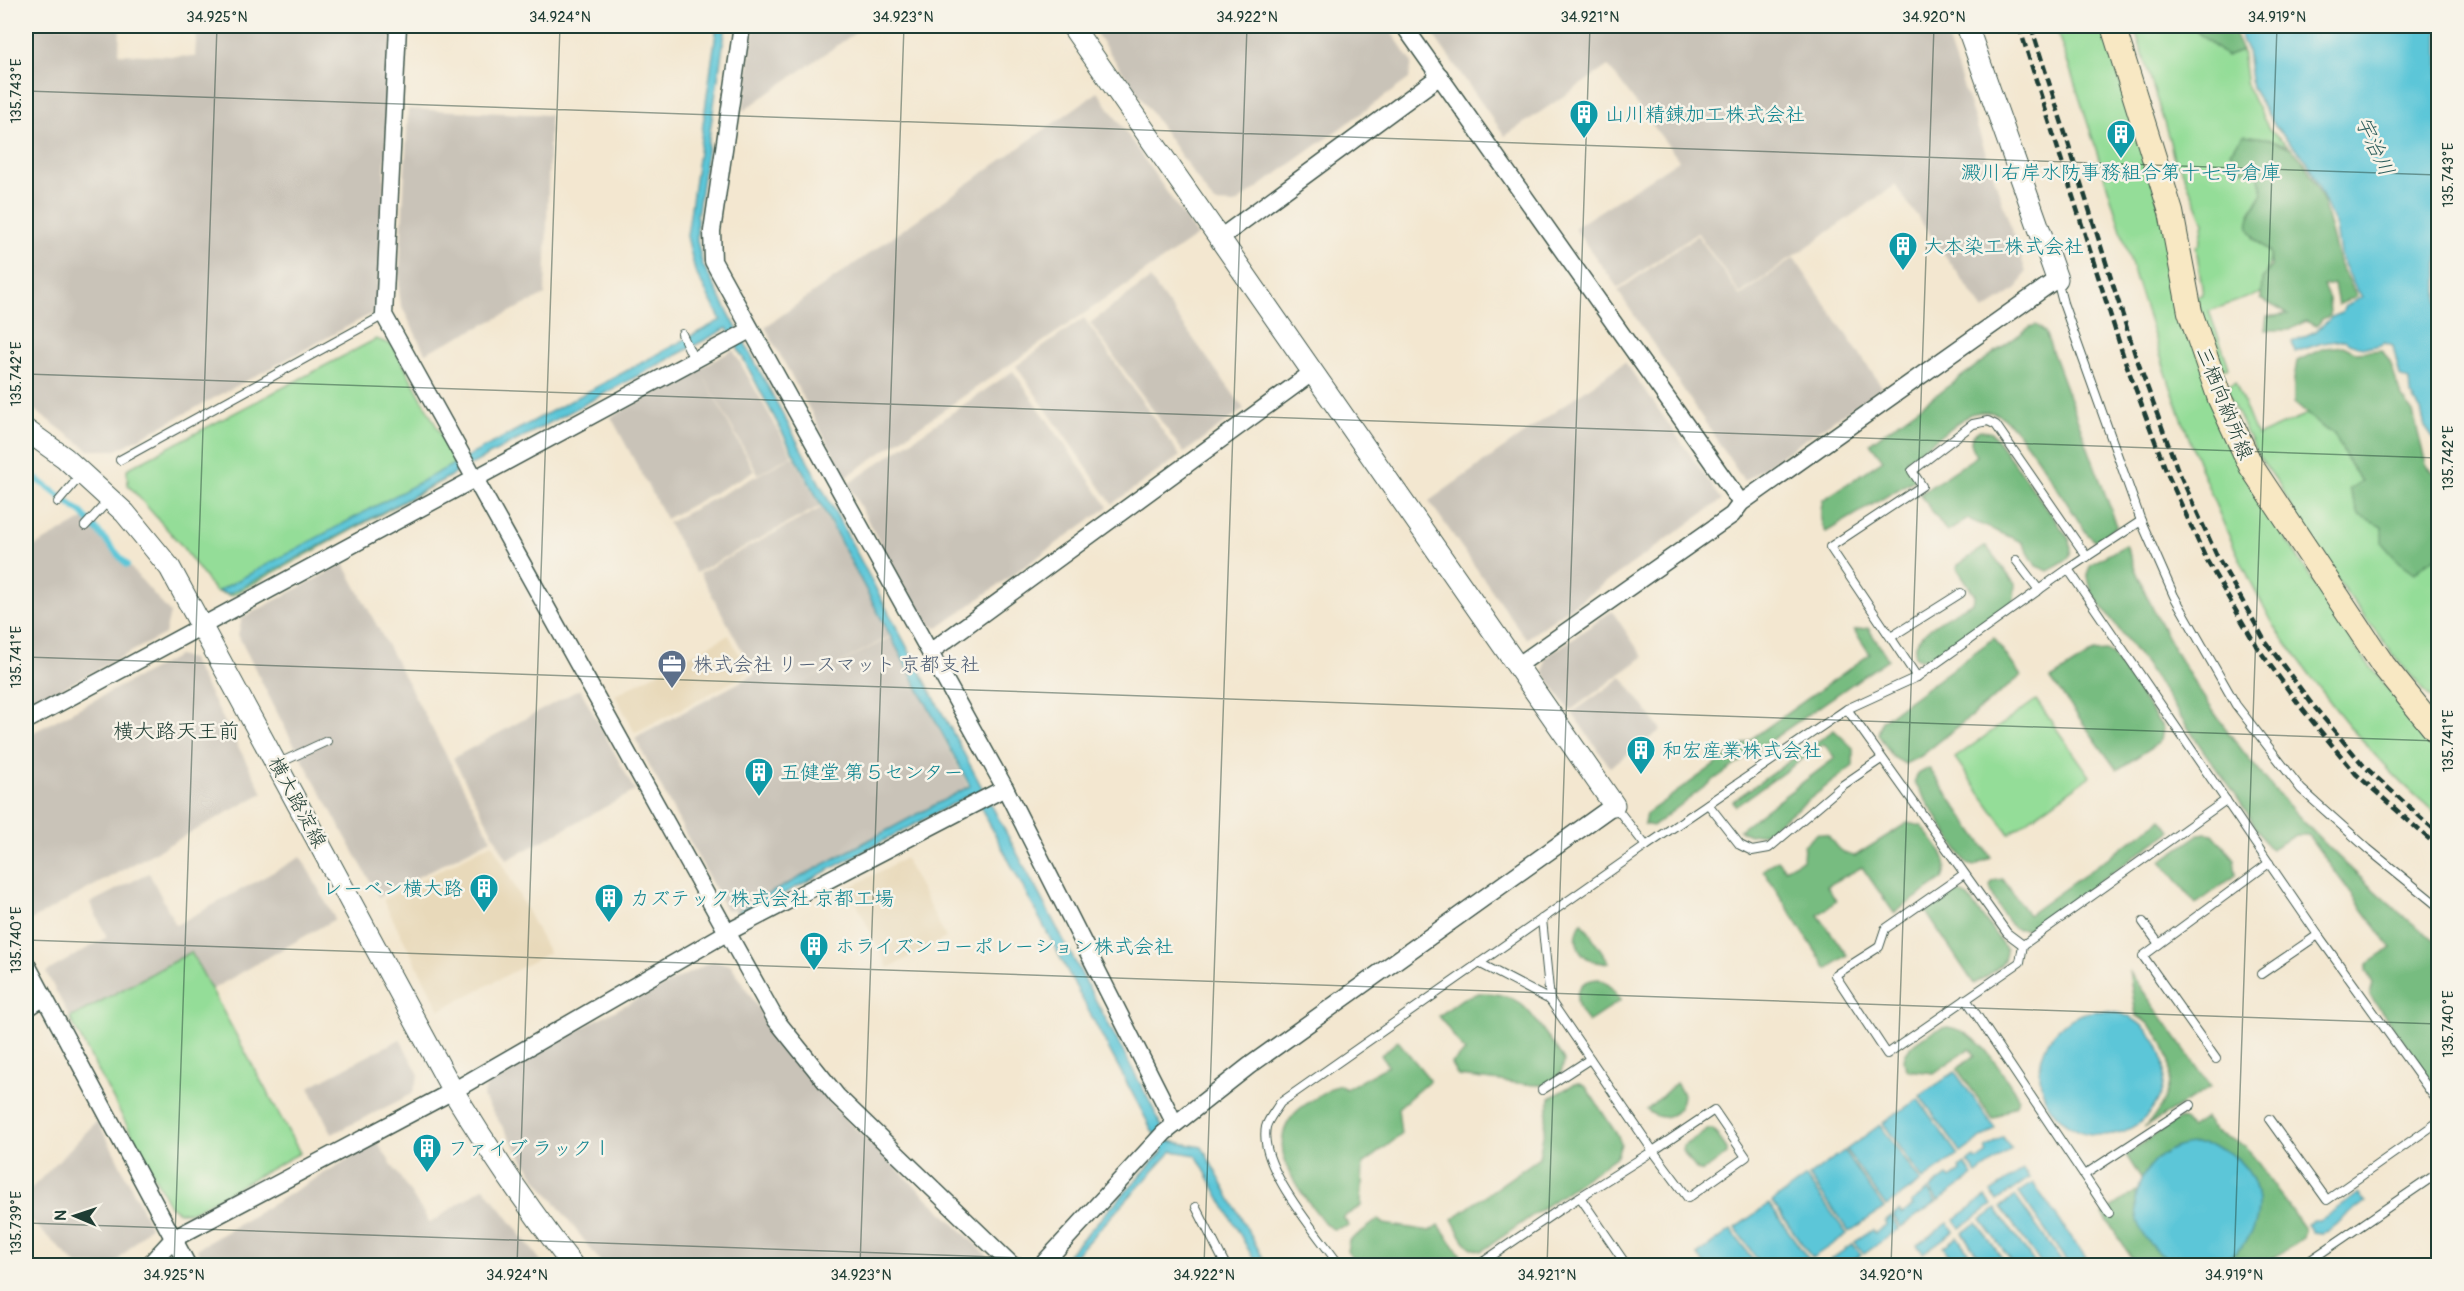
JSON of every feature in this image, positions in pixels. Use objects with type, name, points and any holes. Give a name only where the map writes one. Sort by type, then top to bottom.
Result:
[{"type":"main road","name":"三栖向納所線","points":[[2113,26],[2171,212],[2190,312],[2220,399],[2250,466],[2383,665],[2439,733]]},
{"type":"street","points":[[398,26],[384,315],[776,1020],[837,1096],[1013,1266]]},
{"type":"street","points":[[742,26],[712,231],[713,261],[740,335],[930,652],[1170,1128]]},
{"type":"street","points":[[1041,1266],[1151,1145],[1170,1128],[1249,1066],[1614,805],[1072,26]]},
{"type":"street","points":[[1404,26],[1741,503]]},
{"type":"street","points":[[1517,666],[1732,515],[1741,503],[2056,279],[1967,26]]},
{"type":"street","points":[[1220,238],[1440,76]]},
{"type":"street","points":[[26,721],[476,479],[692,354],[740,335]]},
{"type":"street","points":[[930,652],[1313,372]]},
{"type":"street","name":"横大路淀線","points":[[26,430],[65,458],[125,513],[170,568],[453,1091],[529,1210],[573,1266]]},
{"type":"street","points":[[148,1266],[173,1239],[453,1091],[728,932],[1001,790]]},
{"type":"street","points":[[26,963],[188,1266]]},
{"type":"street","points":[[26,1009],[44,997]]},
{"type":"lane","points":[[2056,279],[2062,303],[2141,521],[2174,596],[2236,705],[2301,789],[2368,849],[2439,906]]},
{"type":"lane","points":[[120,460],[384,315]]},
{"type":"lane","points":[[683,336],[692,354]]},
{"type":"lane","points":[[1917,676],[1830,547],[1922,486],[1912,471],[1973,424],[1988,420],[1996,425],[2087,557]]},
{"type":"lane","points":[[58,502],[82,474]]},
{"type":"lane","points":[[86,526],[110,499]]},
{"type":"lane","points":[[1340,1266],[1277,1177],[1267,1150],[1266,1126],[1280,1102],[1646,846],[1847,709],[1917,676],[2068,569],[2141,521]]},
{"type":"lane","points":[[2016,560],[2039,590]]},
{"type":"lane","points":[[2068,569],[2318,935],[2439,1101]]},
{"type":"lane","points":[[1890,637],[1961,593]]},
{"type":"lane","points":[[1847,709],[2007,933],[2023,945]]},
{"type":"lane","points":[[277,764],[327,741]]},
{"type":"lane","points":[[1707,804],[1740,845],[1752,851],[1769,848],[1843,785],[1881,759]]},
{"type":"lane","points":[[1964,874],[1885,929],[1879,947],[1835,975],[1887,1054],[2020,962],[2023,945],[2226,800]]},
{"type":"lane","points":[[1614,805],[1646,846]]},
{"type":"lane","points":[[2216,1059],[2143,956],[2269,863]]},
{"type":"lane","points":[[1542,919],[1550,1000]]},
{"type":"lane","points":[[2143,922],[2159,944]]},
{"type":"lane","points":[[2261,974],[2318,935]]},
{"type":"lane","points":[[1478,1266],[1580,1197],[1653,1151],[1714,1110],[1746,1157],[1688,1198],[1653,1151],[1550,1000],[1479,963]]},
{"type":"lane","points":[[1966,999],[2109,1213]]},
{"type":"lane","points":[[1542,1090],[1590,1059]]},
{"type":"lane","points":[[2084,1175],[2191,1105]]},
{"type":"lane","points":[[2269,1119],[2327,1200],[2439,1122]]},
{"type":"lane","points":[[2302,1266],[2439,1173]]},
{"type":"lane","points":[[1580,1197],[1627,1266]]},
{"type":"lane","points":[[1196,1207],[1226,1266]]},
{"type":"shaded area","points":[[26,26],[120,26],[119,54],[195,57],[197,26],[392,26],[378,301],[371,314],[117,450],[89,450],[26,404]]},
{"type":"shaded area","points":[[754,26],[865,26],[743,111]]},
{"type":"shaded area","points":[[1091,26],[1387,26],[1412,62],[1409,79],[1235,204],[1214,203]]},
{"type":"shaded area","points":[[1427,26],[1943,26],[2026,272],[2017,289],[1984,310],[1895,185],[1740,294],[1697,232],[1618,288],[1574,228],[1679,160],[1608,66],[1505,136]]},
{"type":"shaded area","points":[[1098,92],[1197,236],[846,477],[765,327]]},
{"type":"shaded area","points":[[408,109],[550,115],[545,295],[425,353],[401,305],[399,291]]},
{"type":"shaded area","points":[[1697,235],[1740,296],[1794,258],[1882,387],[1744,481],[1618,291]]},
{"type":"shaded area","points":[[1150,279],[1244,409],[1184,453],[1090,323]]},
{"type":"shaded area","points":[[1084,318],[1180,456],[1112,504],[1016,366]]},
{"type":"shaded area","points":[[733,350],[792,455],[758,474],[700,370],[754,471],[666,519],[611,417]]},
{"type":"shaded area","points":[[1625,362],[1722,500],[1526,639],[1429,501]]},
{"type":"shaded area","points":[[1013,371],[1108,507],[938,628],[923,623],[848,484]]},
{"type":"shaded area","points":[[793,456],[820,506],[696,573],[668,523]]},
{"type":"shaded area","points":[[821,508],[891,636],[770,699],[891,637],[969,788],[740,911],[726,910],[635,738],[755,674],[700,573]]},
{"type":"shaded area","points":[[87,517],[170,613],[165,634],[28,706],[26,700],[26,551]]},
{"type":"shaded area","points":[[344,564],[491,839],[379,897],[285,728],[238,635],[242,618]]},
{"type":"shaded area","points":[[1612,611],[1643,657],[1570,711],[1544,674],[1545,658]]},
{"type":"shaded area","points":[[729,635],[749,673],[635,733],[615,695]]},
{"type":"shaded area","points":[[178,656],[191,659],[263,793],[26,923],[26,736]]},
{"type":"shaded area","points":[[1622,677],[1661,730],[1610,767],[1572,713]]},
{"type":"shaded area","points":[[580,689],[635,791],[507,860],[453,758]]},
{"type":"shaded area","name":"レーベン横大路","points":[[492,843],[549,953],[440,1010],[383,900]]},
{"type":"shaded area","points":[[301,857],[335,919],[211,990],[191,952],[70,1018],[46,972],[107,937],[90,903],[149,873],[176,925]]},
{"type":"shaded area","points":[[905,858],[946,938],[888,968],[849,888]]},
{"type":"shaded area","points":[[713,961],[731,965],[774,1033],[837,1111],[997,1265],[603,1265],[536,1178],[483,1097],[488,1081],[596,1020]]},
{"type":"shaded area","points":[[400,1039],[419,1075],[412,1094],[332,1134],[309,1087]]},
{"type":"shaded area","points":[[97,1121],[150,1226],[114,1265],[77,1265],[26,1216],[26,1194]]},
{"type":"shaded area","points":[[377,1142],[430,1223],[484,1187],[544,1265],[204,1265],[197,1249]]},
{"type":"green space","points":[[2055,26],[2102,26],[2250,481],[2357,650],[2438,750],[2438,815],[2383,764],[2320,689],[2275,626],[2235,549],[2176,402]]},
{"type":"green space","points":[[2134,26],[2198,26],[2197,32],[2226,56],[2242,50],[2247,87],[2269,129],[2291,148],[2270,139],[2238,168],[2258,174],[2263,193],[2250,213],[2253,238],[2270,252],[2270,258],[2261,293],[2209,311],[2229,367],[2218,370],[2196,296],[2203,295],[2196,246],[2199,245],[2204,223],[2180,165],[2175,165]]},
{"type":"green space","points":[[2198,26],[2231,26],[2242,50],[2226,56],[2197,32]]},
{"type":"green space","points":[[2244,135],[2270,139],[2291,148],[2305,163],[2323,201],[2340,265],[2357,296],[2338,305],[2334,284],[2323,286],[2329,299],[2330,316],[2322,319],[2317,326],[2305,321],[2290,330],[2265,330],[2267,317],[2288,314],[2261,299],[2262,279],[2271,267],[2270,252],[2254,237],[2248,225],[2252,212],[2263,193],[2258,174],[2238,168],[2230,152]]},
{"type":"green space","points":[[2036,325],[2045,332],[2117,526],[2099,540],[2094,540],[2088,535],[2019,433],[1997,414],[1983,412],[1970,414],[1907,460],[1919,477],[1826,532],[1821,517],[1823,500],[1883,460],[1870,443],[2030,327]]},
{"type":"green space","points":[[376,339],[393,345],[455,461],[449,477],[231,596],[215,591],[181,545],[128,485],[127,469]]},
{"type":"green space","points":[[2343,346],[2355,352],[2382,350],[2390,362],[2401,396],[2413,412],[2426,465],[2438,477],[2438,557],[2427,562],[2415,573],[2397,560],[2382,543],[2382,526],[2359,515],[2349,489],[2362,481],[2350,465],[2334,433],[2326,430],[2294,403],[2297,361],[2324,348]]},
{"type":"green space","points":[[2235,382],[2257,436],[2307,414],[2326,430],[2334,433],[2350,465],[2362,481],[2382,526],[2383,534],[2427,562],[2438,557],[2438,706],[2398,661],[2314,549],[2279,484],[2257,454],[2225,388]]},
{"type":"green space","points":[[1980,430],[1992,433],[2070,540],[2069,557],[2063,563],[2048,571],[2036,566],[2022,542],[1968,519],[1947,532],[1920,494],[1977,456],[1971,439]]},
{"type":"green space","points":[[2126,545],[2144,590],[2166,635],[2218,718],[2248,758],[2313,832],[2348,866],[2403,915],[2438,942],[2438,1090],[2370,995],[2373,983],[2366,971],[2367,964],[2391,948],[2308,835],[2296,835],[2271,849],[2266,844],[2237,797],[2155,678],[2092,593],[2087,574],[2091,564]]},
{"type":"green space","points":[[1986,546],[2015,584],[2014,602],[1936,658],[1915,657],[1915,648],[1919,639],[1926,632],[1935,624],[1973,602],[1975,595],[1957,568]]},
{"type":"green space","points":[[1868,628],[1888,659],[1715,779],[1653,826],[1644,824],[1646,814],[1870,654],[1854,630]]},
{"type":"green space","points":[[1994,638],[2021,676],[1921,756],[1905,764],[1893,757],[1878,734],[1882,721]]},
{"type":"green space","points":[[2106,651],[2112,654],[2163,728],[2161,740],[2157,744],[2117,770],[2051,679],[2094,652]]},
{"type":"green space","points":[[2036,700],[2090,776],[2009,834],[1955,758]]},
{"type":"green space","points":[[1834,730],[1853,748],[1853,766],[1765,833],[1749,835],[1739,830],[1835,758],[1824,744],[1736,806],[1733,801]]},
{"type":"green space","points":[[1929,768],[1991,857],[1974,866],[1967,864],[1914,782],[1918,774]]},
{"type":"green space","points":[[2162,819],[2171,831],[2032,929],[2013,927],[1991,890],[1990,886],[1993,881],[2003,879],[2028,915]]},
{"type":"green space","points":[[1907,823],[1922,826],[1940,851],[1945,865],[1943,879],[1894,913],[1862,867],[1827,886],[1836,901],[1818,915],[1847,955],[1827,969],[1763,870],[1777,860],[1785,869],[1803,859],[1804,845],[1818,833],[1828,835],[1842,851],[1855,856]]},
{"type":"green space","points":[[2200,834],[2213,834],[2234,859],[2236,875],[2196,904],[2161,861]]},
{"type":"green space","points":[[1953,893],[1961,893],[1968,897],[2006,949],[2000,966],[1974,984],[1926,912]]},
{"type":"green space","points":[[1582,922],[1609,962],[1593,961],[1581,952],[1577,938]]},
{"type":"green space","points":[[191,952],[300,1153],[192,1212],[179,1212],[170,1206],[70,1018]]},
{"type":"green space","points":[[2129,971],[2211,1087],[2143,1128],[2155,1116],[2164,1101],[2170,1069],[2167,1053],[2160,1039],[2150,1026],[2136,1015]]},
{"type":"green space","points":[[1599,979],[1609,985],[1621,1000],[1588,1022],[1579,1008],[1577,995],[1583,984]]},
{"type":"green space","points":[[1479,993],[1491,993],[1511,998],[1532,1015],[1564,1061],[1555,1079],[1539,1085],[1458,1076],[1451,1064],[1465,1052],[1439,1016],[1462,999]]},
{"type":"green space","points":[[1948,1027],[1970,1036],[1988,1052],[2016,1093],[2018,1098],[2016,1105],[1993,1119],[1957,1069],[1975,1055],[1970,1048],[1934,1073],[1908,1070],[1904,1063],[1909,1049],[1924,1036]]},
{"type":"green space","points":[[1398,1041],[1430,1080],[1398,1108],[1401,1135],[1363,1164],[1361,1206],[1343,1217],[1349,1226],[1333,1229],[1326,1225],[1291,1175],[1282,1146],[1284,1132],[1299,1109],[1332,1088],[1339,1085],[1346,1089],[1388,1066],[1381,1055]]},
{"type":"green space","points":[[1676,1083],[1683,1094],[1682,1101],[1675,1112],[1665,1117],[1647,1110]]},
{"type":"green space","points":[[1574,1084],[1586,1087],[1618,1136],[1621,1144],[1617,1156],[1482,1251],[1471,1248],[1452,1219],[1539,1158],[1550,1098]]},
{"type":"green space","points":[[2205,1118],[2215,1132],[2246,1146],[2305,1229],[2303,1238],[2263,1265],[2136,1265],[2103,1214],[2145,1185],[2126,1155],[2178,1119],[2184,1120],[2190,1128]]},
{"type":"green space","points":[[1709,1129],[1713,1129],[1727,1149],[1727,1154],[1702,1172],[1697,1170],[1682,1151],[1683,1146]]},
{"type":"green space","points":[[1379,1219],[1384,1224],[1430,1231],[1439,1225],[1465,1261],[1459,1266],[1357,1265],[1347,1251],[1349,1241]]},
{"type":"water","points":[[717,26],[726,26],[697,217],[697,240],[702,263],[1169,1141],[1202,1147],[1267,1265],[1257,1265],[1196,1155],[1172,1151],[1066,1265],[1058,1265],[1163,1151],[973,793],[746,914],[737,911],[970,786],[727,328],[229,594],[218,591],[721,320],[695,271],[687,236]]},
{"type":"water","name":"宇治川","points":[[2236,26],[2438,27],[2438,445],[2425,427],[2421,410],[2410,393],[2409,380],[2400,376],[2393,346],[2385,343],[2365,347],[2345,340],[2322,343],[2295,352],[2292,342],[2316,331],[2332,317],[2342,313],[2345,306],[2362,297],[2352,282],[2340,255],[2336,227],[2307,161],[2275,126],[2252,88],[2247,50]]},
{"type":"water","points":[[2102,1011],[2126,1016],[2146,1029],[2159,1049],[2164,1073],[2159,1097],[2146,1117],[2126,1130],[2102,1135],[2078,1130],[2058,1117],[2045,1097],[2040,1073],[2045,1049],[2058,1029],[2078,1016]]},
{"type":"water","points":[[1955,1072],[1995,1128],[1961,1153],[1920,1096]]},
{"type":"water","points":[[1918,1099],[1958,1155],[1923,1180],[1883,1123]]},
{"type":"water","points":[[1880,1125],[1921,1182],[1886,1206],[1846,1150]]},
{"type":"water","points":[[2003,1137],[2011,1149],[1977,1174],[1968,1162],[1974,1158],[1976,1161],[1987,1153],[1985,1149]]},
{"type":"water","points":[[2197,1144],[2220,1149],[2240,1162],[2253,1182],[2258,1205],[2253,1228],[2240,1248],[2220,1261],[2197,1266],[2174,1261],[2154,1248],[2141,1228],[2136,1205],[2141,1182],[2154,1162],[2174,1149]]},
{"type":"water","points":[[1844,1151],[1884,1208],[1849,1232],[1809,1176]]},
{"type":"water","points":[[1965,1164],[1973,1176],[1938,1201],[1930,1189],[1947,1176],[1950,1179],[1961,1171],[1959,1168]]},
{"type":"water","points":[[2023,1170],[2029,1178],[1997,1201],[1991,1192]]},
{"type":"water","points":[[1806,1177],[1847,1234],[1812,1258],[1772,1202]]},
{"type":"water","points":[[2033,1183],[2091,1265],[2069,1265],[2019,1193]]},
{"type":"water","points":[[1928,1190],[1936,1202],[1901,1227],[1893,1216],[1899,1211],[1902,1214],[1913,1206],[1911,1203]]},
{"type":"water","points":[[2358,1194],[2365,1202],[2327,1231],[2313,1232],[2308,1224],[2319,1221]]},
{"type":"water","points":[[2015,1196],[2064,1265],[2042,1265],[2001,1207]]},
{"type":"water","points":[[1986,1197],[1992,1205],[1960,1228],[1955,1219]]},
{"type":"water","points":[[1769,1204],[1809,1260],[1802,1265],[1761,1265],[1735,1228]]},
{"type":"water","points":[[1996,1209],[2036,1265],[2014,1265],[1981,1220]]},
{"type":"water","points":[[1891,1217],[1899,1229],[1864,1254],[1855,1242],[1873,1230],[1875,1233],[1886,1225],[1885,1222]]},
{"type":"water","points":[[1948,1223],[1954,1231],[1923,1253],[1917,1245]]},
{"type":"water","points":[[1977,1223],[2007,1265],[1985,1265],[1962,1233]]},
{"type":"water","points":[[1731,1230],[1757,1265],[1705,1265],[1697,1255]]},
{"type":"water","points":[[1957,1237],[1978,1265],[1956,1265],[1943,1247]]},
{"type":"water","points":[[1853,1244],[1861,1255],[1847,1265],[1827,1265],[1831,1262],[1830,1260]]},
{"type":"waterway","points":[[26,471],[82,513],[127,565]]},
{"type":"railway","points":[[2019,26],[2124,358],[2167,473],[2207,561],[2257,647],[2303,710],[2356,774],[2438,847]]},
{"type":"railway","points":[[2031,26],[2135,354],[2177,468],[2217,556],[2265,641],[2311,703],[2364,766],[2438,833]]},
{"type":"place","name":"山川精錬加工株式会社","points":[[1584,140]]},
{"type":"place","name":"澱川右岸水防事務組合第十七号倉庫","points":[[2121,160]]},
{"type":"place","name":"大本染工株式会社","points":[[1903,272]]},
{"type":"place","name":"株式会社 リースマット 京都支社","points":[[672,690]]},
{"type":"place","name":"和宏産業株式会社","points":[[1641,776]]},
{"type":"place","name":"五健堂 第５センター","points":[[759,798]]},
{"type":"place","name":"レーベン横大路","points":[[484,914]]},
{"type":"place","name":"カズテック株式会社 京都工場","points":[[609,924]]},
{"type":"place","name":"ホライズンコーポレーション株式会社","points":[[814,972]]},
{"type":"place","name":"ファイブ ラックⅠ","points":[[427,1174]]},
{"type":"district","name":"横大路天王前","points":[[176,731]]}]
